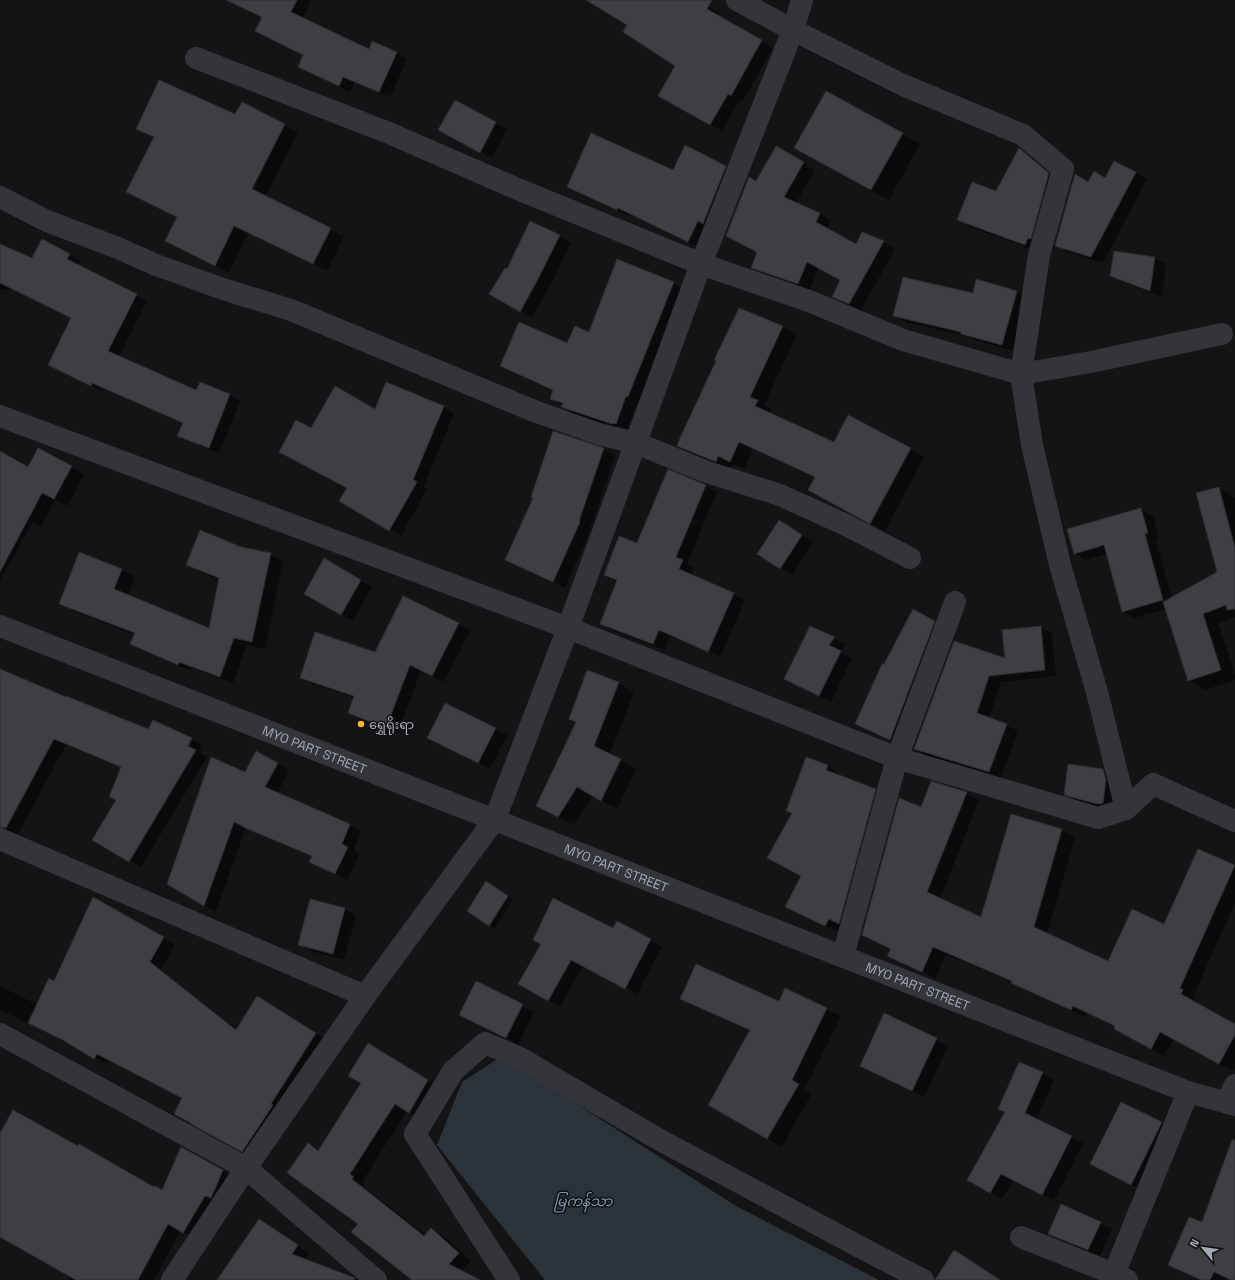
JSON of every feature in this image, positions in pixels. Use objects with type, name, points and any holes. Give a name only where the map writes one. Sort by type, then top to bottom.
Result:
[{"type":"street","points":[[737,0],[903,85],[1023,135],[1063,169],[1039,255],[1021,374],[1032,445],[1060,565],[1097,692],[1126,809]]},
{"type":"street","points":[[172,1280],[246,1168],[365,996],[495,819],[568,628],[701,264],[793,30],[802,0]]},
{"type":"street","points":[[196,58],[389,133],[520,190],[701,264],[809,301],[903,340],[1021,374],[1091,362],[1222,334]]},
{"type":"street","points":[[0,197],[47,221],[118,248],[156,265],[223,289],[291,310],[534,411],[599,434],[636,443],[707,472],[780,495],[846,525],[910,558]]},
{"type":"street","points":[[0,416],[568,628],[897,758],[1098,818],[1126,809],[1153,784],[1235,821]]},
{"type":"street","points":[[843,956],[897,758],[955,602]]},
{"type":"street","name":"MYO PART STREET","points":[[0,626],[1188,1092],[1232,1098]]},
{"type":"street","points":[[0,839],[365,996]]},
{"type":"street","points":[[0,1034],[246,1168],[376,1280]]},
{"type":"street","points":[[509,1280],[414,1134],[453,1071],[485,1043],[520,1058],[660,1140],[923,1280]]},
{"type":"street","points":[[1021,1237],[1121,1277],[1188,1092]]},
{"type":"water","name":"မြကန်သာ","points":[[502,1056],[736,1206],[879,1280],[545,1280],[437,1145],[462,1082]]},
{"type":"building","points":[[226,0],[297,0],[291,12],[369,49],[372,41],[397,52],[379,92],[343,77],[339,86],[298,67],[303,55],[255,31],[262,17]]},
{"type":"building","points":[[586,0],[712,0],[707,9],[762,40],[731,96],[728,94],[710,125],[658,96],[675,66],[623,32],[627,25]]},
{"type":"building","points":[[159,80],[235,114],[242,102],[285,124],[252,189],[331,228],[313,264],[234,226],[215,266],[165,241],[177,217],[126,192],[154,137],[136,129]]},
{"type":"building","points":[[826,91],[903,133],[871,190],[794,148]]},
{"type":"building","points":[[455,100],[496,122],[480,153],[438,130]]},
{"type":"building","points":[[591,133],[673,170],[685,145],[726,166],[703,224],[698,221],[688,242],[618,208],[617,210],[567,187]]},
{"type":"building","points":[[776,146],[804,162],[784,197],[820,213],[816,222],[856,244],[862,232],[884,241],[849,304],[832,297],[840,280],[807,262],[798,284],[751,268],[757,252],[726,236],[749,177],[756,181]]},
{"type":"building","points":[[1019,148],[1049,173],[1031,239],[1028,238],[1025,245],[957,220],[972,182],[996,191]]},
{"type":"building","points":[[1114,161],[1136,172],[1091,257],[1055,246],[1075,174],[1088,182],[1094,171],[1105,178]]},
{"type":"building","points":[[530,221],[560,235],[520,312],[489,294],[505,268],[507,269]]},
{"type":"building","points":[[42,239],[70,254],[67,259],[137,294],[108,351],[196,390],[200,382],[230,394],[209,448],[177,436],[183,423],[92,383],[91,386],[48,365],[71,318],[0,283],[0,244],[32,258]]},
{"type":"building","points":[[1114,251],[1155,257],[1150,291],[1110,276]]},
{"type":"building","points":[[617,259],[674,282],[628,397],[626,396],[616,424],[612,424],[561,407],[563,403],[550,399],[553,390],[500,366],[519,322],[567,343],[575,326],[589,332]]},
{"type":"building","points":[[903,277],[973,293],[976,279],[1017,291],[1002,345],[961,334],[961,332],[893,316]]},
{"type":"building","points":[[739,308],[783,326],[750,397],[758,400],[755,406],[834,442],[848,415],[911,448],[870,524],[808,490],[815,477],[739,442],[730,462],[718,456],[716,462],[677,446],[716,361],[714,360]]},
{"type":"building","points":[[386,382],[444,406],[413,480],[417,482],[389,531],[339,501],[347,488],[279,452],[296,420],[311,428],[335,386],[375,409]]},
{"type":"building","points":[[553,431],[604,448],[579,521],[580,522],[553,582],[505,560],[533,498],[531,497]]},
{"type":"building","points":[[38,448],[72,466],[54,499],[42,493],[0,572],[0,451],[28,467]]},
{"type":"building","points":[[668,469],[706,485],[676,557],[683,560],[679,569],[734,593],[708,652],[659,630],[653,644],[600,624],[617,580],[604,575],[619,536],[637,543]]},
{"type":"building","points":[[1219,487],[1235,548],[1235,609],[1227,610],[1226,605],[1203,614],[1221,670],[1188,681],[1163,602],[1217,572],[1196,493]]},
{"type":"building","points":[[1141,508],[1148,533],[1145,534],[1163,600],[1122,612],[1104,545],[1074,554],[1067,529]]},
{"type":"building","points":[[779,520],[802,535],[780,569],[757,554]]},
{"type":"building","points":[[200,530],[241,547],[271,553],[252,642],[234,638],[220,677],[179,662],[178,665],[130,644],[135,633],[59,604],[79,552],[122,569],[114,589],[209,628],[219,578],[186,565]]},
{"type":"building","points":[[324,558],[361,580],[341,615],[304,594]]},
{"type":"building","points":[[403,596],[459,623],[432,676],[410,665],[386,728],[348,713],[354,696],[300,678],[315,632],[375,652]]},
{"type":"building","points":[[913,609],[935,621],[890,740],[855,724],[882,664],[884,664]]},
{"type":"building","points":[[810,626],[835,637],[829,645],[841,651],[819,696],[784,679]]},
{"type":"building","points":[[1041,626],[1045,670],[989,676],[977,713],[1007,724],[989,772],[914,749],[954,641],[1005,658],[1002,630]]},
{"type":"building","points":[[0,669],[148,729],[153,720],[192,738],[188,746],[196,750],[129,862],[92,840],[116,800],[109,797],[121,767],[54,739],[6,828],[0,827]]},
{"type":"building","points":[[587,670],[619,682],[594,746],[621,759],[601,801],[577,787],[558,817],[536,806],[576,722],[569,719]]},
{"type":"building","points":[[445,703],[496,728],[478,763],[427,738]]},
{"type":"building","points":[[256,751],[278,763],[265,787],[350,824],[342,844],[348,847],[335,874],[309,862],[312,856],[234,822],[204,906],[167,884],[211,757],[245,772]]},
{"type":"building","points":[[806,757],[828,765],[826,770],[876,789],[839,924],[829,919],[825,926],[785,907],[801,876],[767,858],[792,813],[786,811]]},
{"type":"building","points":[[1068,764],[1103,769],[1106,780],[1103,803],[1093,803],[1064,795]]},
{"type":"building","points":[[931,781],[967,792],[927,892],[981,917],[1011,814],[1062,829],[1034,927],[1108,961],[1132,909],[1164,924],[1198,849],[1235,865],[1180,988],[1183,990],[1181,994],[1235,1024],[1235,1035],[1219,1064],[1160,1032],[1151,1049],[1114,1029],[1115,1026],[1073,1006],[1071,1010],[1011,983],[1012,981],[933,947],[922,972],[887,956],[891,949],[862,935],[899,798],[921,807]]},
{"type":"building","points":[[486,881],[508,896],[489,926],[467,911]]},
{"type":"building","points":[[93,897],[164,937],[150,962],[236,1030],[257,996],[316,1033],[271,1104],[273,1105],[242,1152],[174,1114],[182,1098],[97,1054],[94,1059],[63,1040],[28,1023],[49,978],[54,981]]},
{"type":"building","points":[[553,898],[613,928],[617,921],[651,939],[625,989],[571,960],[548,1001],[518,984],[541,944],[533,940]]},
{"type":"building","points":[[310,899],[345,908],[333,954],[298,945]]},
{"type":"building","points":[[696,964],[779,1001],[785,988],[827,1008],[792,1080],[799,1084],[767,1139],[708,1105],[750,1030],[680,999]]},
{"type":"building","points":[[476,981],[523,1004],[506,1038],[459,1015]]},
{"type":"building","points":[[884,1013],[937,1038],[912,1091],[860,1066]]},
{"type":"building","points":[[368,1043],[428,1080],[409,1113],[395,1104],[350,1174],[354,1177],[352,1179],[424,1236],[431,1228],[459,1253],[449,1264],[480,1280],[412,1280],[351,1232],[358,1224],[287,1173],[308,1143],[318,1151],[361,1083],[348,1076]]},
{"type":"building","points":[[1019,1062],[1043,1072],[1025,1113],[1072,1136],[1042,1195],[1001,1174],[990,1193],[967,1180],[1005,1112],[998,1109]]},
{"type":"building","points":[[1121,1102],[1162,1122],[1131,1185],[1090,1164]]},
{"type":"building","points":[[13,1110],[78,1146],[79,1144],[154,1187],[155,1186],[162,1190],[181,1147],[223,1170],[211,1198],[205,1196],[183,1233],[168,1224],[138,1280],[76,1280],[0,1237],[0,1133]]},
{"type":"building","points":[[1232,1140],[1235,1140],[1235,1280],[1231,1280],[1214,1272],[1210,1280],[1201,1280],[1168,1265],[1189,1217],[1202,1222]]},
{"type":"building","points":[[1061,1204],[1101,1222],[1088,1250],[1048,1234]]},
{"type":"building","points":[[259,1219],[298,1245],[292,1254],[355,1278],[354,1280],[217,1280]]},
{"type":"building","points":[[954,1250],[1000,1280],[935,1280]]},
{"type":"place","name":"ရွှေရိုးရာ","points":[[361,724]]}]
